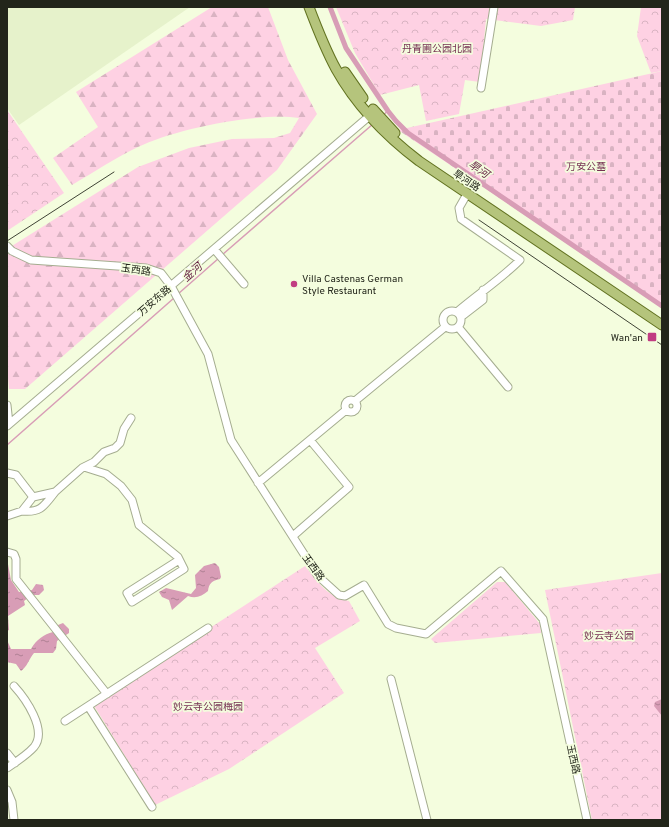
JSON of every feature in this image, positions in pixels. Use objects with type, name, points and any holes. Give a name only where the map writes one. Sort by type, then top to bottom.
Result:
[{"type":"main road","name":"旱河路","points":[[309,7],[336,68],[348,89],[419,161],[662,325]]},
{"type":"main road","name":"旱河路","points":[[316,7],[341,66],[377,119],[423,156],[662,319]]},
{"type":"street","points":[[481,88],[494,7]]},
{"type":"street","name":"万安东路","points":[[8,425],[172,289],[218,254],[377,119]]},
{"type":"street","points":[[459,315],[483,290],[504,276],[520,260],[461,219],[459,208],[467,194]]},
{"type":"street","name":"玉西路","points":[[7,246],[12,252],[31,260],[146,268],[161,274],[172,289],[208,354],[231,440],[318,576],[339,595],[344,596],[364,585],[388,624],[396,628],[426,634],[501,571],[543,619],[588,820]]},
{"type":"street","points":[[218,254],[244,284]]},
{"type":"street","points":[[451,311],[459,315],[461,324],[458,327],[450,330],[445,327],[442,321],[444,315],[451,311]]},
{"type":"street","points":[[258,482],[346,410],[344,407],[346,401],[350,400],[355,402],[445,327]]},
{"type":"street","points":[[458,327],[508,387]]},
{"type":"street","points":[[7,405],[8,425]]},
{"type":"street","points":[[7,516],[22,511],[33,512],[44,507],[55,492],[84,467],[94,462],[104,452],[115,448],[120,443],[124,429],[131,418]]},
{"type":"street","points":[[293,536],[349,487],[310,440]]},
{"type":"street","points":[[84,467],[106,474],[121,486],[132,500],[139,525],[166,547],[179,560],[184,569],[132,602],[127,593],[179,560]]},
{"type":"street","points":[[7,472],[16,475],[33,497]]},
{"type":"street","points":[[22,511],[33,497],[55,492]]},
{"type":"street","points":[[7,552],[14,554],[16,559],[16,579],[107,694]]},
{"type":"street","points":[[65,721],[208,628]]},
{"type":"street","points":[[391,679],[427,820]]},
{"type":"street","points":[[7,768],[16,763],[35,746],[38,733],[36,720],[29,706],[14,686]]},
{"type":"street","points":[[88,706],[152,807]]},
{"type":"street","points":[[7,753],[16,763]]},
{"type":"street","points":[[7,790],[12,802],[14,820]]},
{"type":"shaded area","points":[[7,7],[190,7],[19,125],[7,108]]},
{"type":"green space","points":[[212,7],[268,7],[288,60],[317,114],[277,170],[25,389],[9,389],[7,367],[7,249],[138,167],[189,148],[232,139],[274,138],[290,133],[299,118],[262,117],[194,128],[173,134],[154,140],[129,151],[72,185],[53,158],[98,127],[76,92]]},
{"type":"green space","name":"丹青圃公园北园","points":[[336,7],[575,7],[573,20],[541,26],[486,19],[480,82],[465,80],[459,114],[426,121],[419,85],[380,95],[355,53]]},
{"type":"green space","points":[[641,7],[662,7],[662,71],[651,73],[637,36]]},
{"type":"green space","name":"万安公墓","points":[[662,71],[662,307],[398,130]]},
{"type":"green space","points":[[7,110],[64,193],[7,231]]},
{"type":"green space","name":"妙云寺公园梅园","points":[[305,566],[319,583],[334,596],[349,601],[360,621],[315,648],[344,693],[229,769],[155,805],[93,704]]},
{"type":"green space","name":"妙云寺公园","points":[[662,573],[662,820],[592,820],[545,590]]},
{"type":"green space","points":[[497,582],[505,582],[540,624],[541,633],[435,643],[431,639]]},
{"type":"water","points":[[7,559],[11,580],[19,592],[32,590],[36,584],[43,585],[44,590],[39,595],[32,595],[24,601],[25,605],[8,616],[9,630],[7,631]]},
{"type":"water","points":[[215,563],[219,567],[220,579],[211,583],[208,591],[196,597],[188,596],[172,610],[169,600],[162,597],[159,592],[166,588],[191,594],[196,588],[195,575],[204,566]]},
{"type":"water","points":[[63,623],[69,629],[69,633],[57,641],[56,649],[53,653],[34,653],[21,671],[16,664],[7,662],[7,640],[11,649],[31,649],[40,638],[53,632],[58,625]]},
{"type":"water","points":[[662,699],[662,716],[654,706],[655,702]]},
{"type":"waterway","name":"旱河","points":[[330,7],[346,48],[388,111],[408,133],[662,306]]},
{"type":"waterway","name":"金河","points":[[383,115],[388,111]]},
{"type":"waterway","name":"金河","points":[[222,255],[373,124]]},
{"type":"waterway","name":"金河","points":[[178,294],[219,258]]},
{"type":"waterway","name":"金河","points":[[7,445],[174,298]]},
{"type":"tram line","points":[[7,241],[114,172]]},
{"type":"tram line","points":[[479,220],[662,345]]},
{"type":"place","name":"Villa Castenas German Style Restaurant","points":[[294,284]]},
{"type":"place","name":"Wan'an","points":[[652,337]]}]
